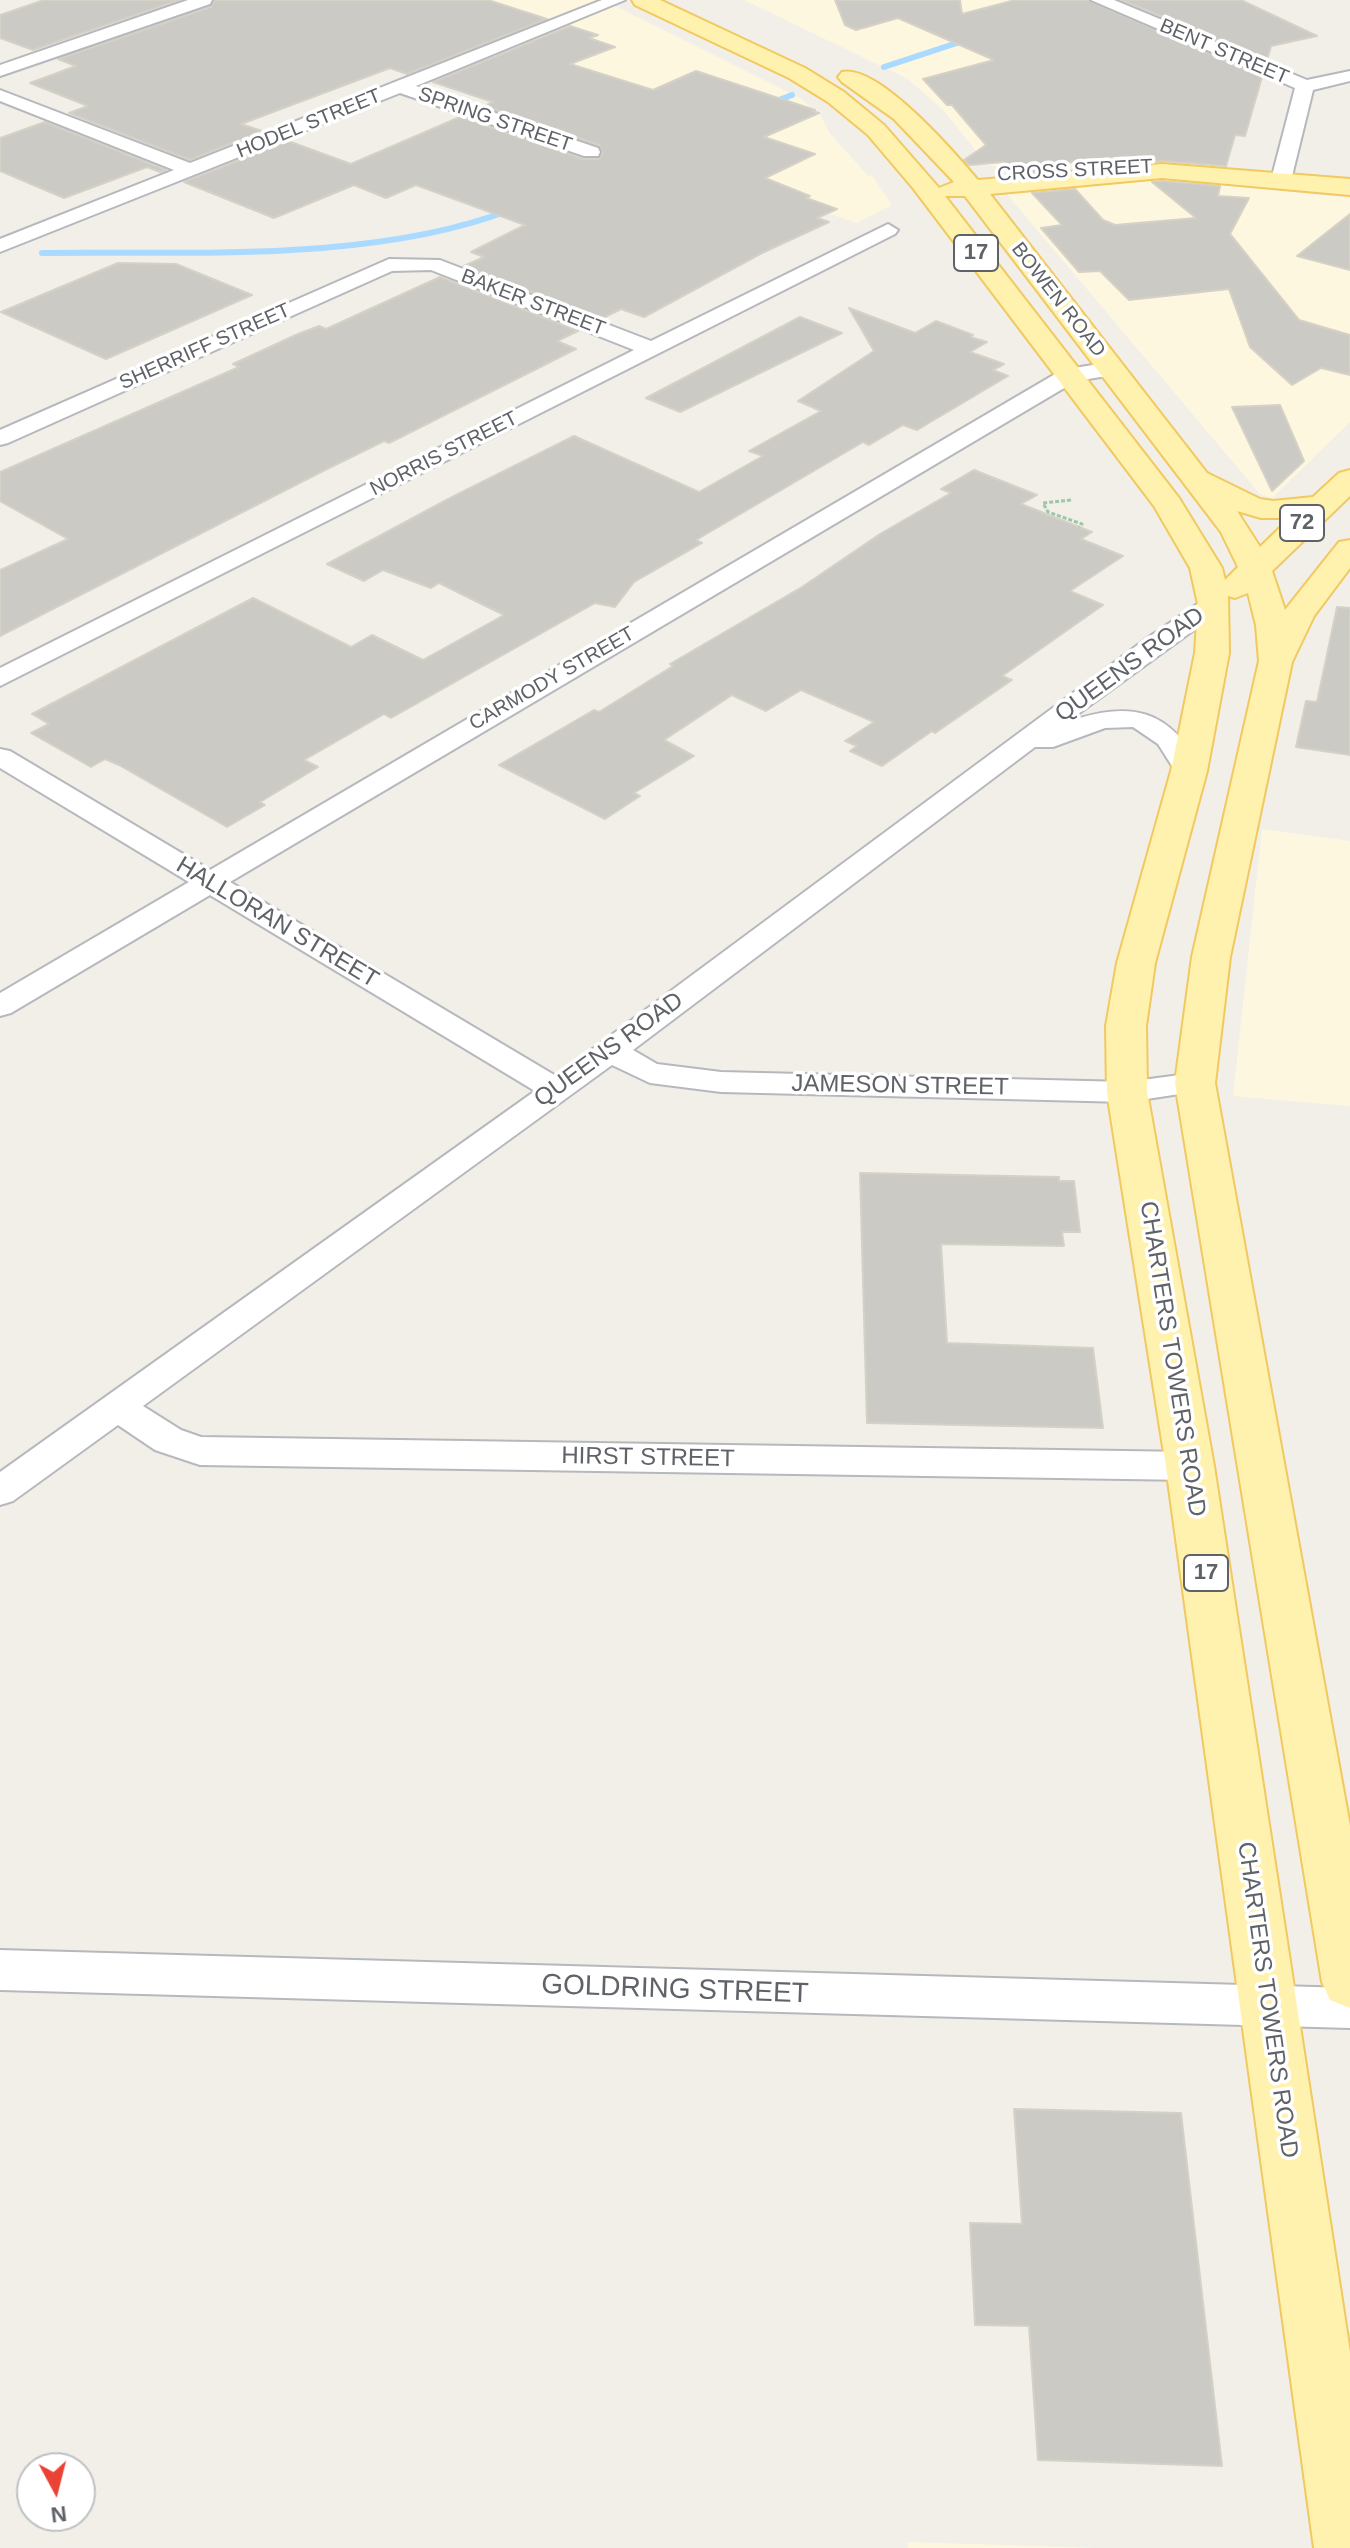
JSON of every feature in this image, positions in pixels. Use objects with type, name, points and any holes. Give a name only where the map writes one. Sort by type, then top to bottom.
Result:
[{"type":"main road","name":"BOWEN ROAD","points":[[643,0],[797,73],[836,97],[876,130],[926,188],[1168,504],[1206,568],[1214,604]]},
{"type":"main road","name":"BOWEN ROAD","points":[[697,0],[813,57],[878,94],[926,133],[968,183],[1235,530],[1256,569],[1272,621],[1275,662]]},
{"type":"main road","name":"CROSS STREET","points":[[926,188],[1153,171],[1350,187]]},
{"type":"main road","points":[[1190,472],[1251,508],[1275,512],[1323,505]]},
{"type":"main road","name":"72","points":[[1256,569],[1350,479]]},
{"type":"main road","name":"72","points":[[1275,662],[1297,612],[1316,585],[1350,549]]},
{"type":"main road","points":[[1214,604],[1256,569]]},
{"type":"main road","name":"CHARTERS TOWERS ROAD","points":[[1214,604],[1212,653],[1189,771],[1136,963],[1126,1026],[1127,1092],[1190,1466],[1347,2548]]},
{"type":"main road","name":"17","points":[[1275,662],[1211,957],[1195,1083],[1350,1982]]},
{"type":"street","points":[[0,71],[204,0]]},
{"type":"street","name":"HODEL STREET","points":[[0,246],[617,0]]},
{"type":"street","name":"BENT STREET","points":[[1099,0],[1305,86]]},
{"type":"street","points":[[1281,180],[1305,86],[1350,76]]},
{"type":"street","name":"SPRING STREET","points":[[400,87],[591,152]]},
{"type":"street","points":[[0,95],[193,171]]},
{"type":"street","name":"NORRIS STREET","points":[[0,678],[888,230]]},
{"type":"street","name":"BAKER STREET","points":[[412,262],[433,264],[652,349]]},
{"type":"street","name":"SHERRIFF STREET","points":[[0,438],[389,265],[412,262]]},
{"type":"street","name":"CARMODY STREET","points":[[0,1006],[1070,375],[1111,369]]},
{"type":"street","name":"QUEENS ROAD","points":[[0,1491],[611,1051],[996,762],[1214,604]]},
{"type":"street","points":[[996,762],[1084,725],[1132,718],[1152,725],[1167,736],[1189,771]]},
{"type":"street","name":"HALLORAN STREET","points":[[0,757],[555,1089]]},
{"type":"street","name":"JAMESON STREET","points":[[611,1051],[650,1073],[721,1082],[1127,1092],[1195,1083]]},
{"type":"street","name":"HIRST STREET","points":[[117,1407],[168,1440],[200,1451],[1190,1466]]},
{"type":"street","name":"GOLDRING STREET","points":[[0,1970],[1350,2008]]},
{"type":"path","points":[[1071,500],[1043,503],[1048,512],[1082,524],[1079,527]]},
{"type":"shaded area","points":[[364,0],[603,0],[800,98],[821,116],[829,132],[869,177],[872,175],[892,205],[857,223],[726,179],[487,72],[489,41]]},
{"type":"shaded area","points":[[744,0],[1081,0],[1145,155],[1000,167],[987,165],[944,111],[908,79]]},
{"type":"shaded area","points":[[1141,177],[1350,198],[1350,422],[1272,498],[1260,494],[1005,192]]},
{"type":"shaded area","points":[[1262,829],[1350,841],[1350,1106],[1233,1096]]},
{"type":"shaded area","points":[[908,2542],[1096,2548],[908,2548]]},
{"type":"building","points":[[44,0],[179,0],[33,50],[0,38],[0,15]]},
{"type":"building","points":[[215,0],[488,0],[547,19],[407,74],[390,68],[241,124],[262,131],[190,160],[69,113],[88,106],[30,83],[76,66],[58,59],[211,7]]},
{"type":"building","points":[[835,0],[960,0],[962,14],[1015,0],[1088,0],[1262,77],[1245,136],[1235,135],[1226,166],[1162,161],[1130,164],[1121,157],[1053,164],[1058,170],[1014,174],[1003,162],[969,165],[964,160],[986,145],[952,105],[947,105],[923,79],[994,60],[898,18],[856,30],[845,25]]},
{"type":"building","points":[[1122,0],[1241,0],[1317,36],[1271,46],[1267,60]]},
{"type":"building","points":[[570,26],[598,35],[589,38],[615,47],[570,64],[653,90],[696,71],[819,113],[764,137],[815,154],[765,178],[837,209],[817,218],[829,222],[762,253],[644,317],[621,309],[601,319],[464,266],[484,257],[471,252],[525,225],[416,185],[386,198],[354,185],[274,218],[184,182],[288,141],[351,164],[460,117],[583,159],[598,159],[603,153],[599,145],[484,106],[493,102],[433,82]]},
{"type":"building","points":[[45,122],[166,170],[160,172],[147,167],[64,198],[0,171],[0,138]]},
{"type":"building","points":[[1152,182],[1220,186],[1218,196],[1249,198],[1230,234],[1299,320],[1350,335],[1350,375],[1321,368],[1292,385],[1250,347],[1229,289],[1129,300],[1100,271],[1079,272],[1041,228],[1062,225],[1032,193],[1075,189],[1103,220],[1115,225],[1196,218]]},
{"type":"building","points":[[1350,214],[1350,270],[1297,256]]},
{"type":"building","points":[[118,263],[176,264],[252,295],[106,359],[1,312]]},
{"type":"building","points":[[440,277],[578,331],[557,341],[576,349],[389,443],[384,441],[321,472],[0,636],[0,570],[68,539],[0,501],[0,472],[239,367],[233,364],[298,334],[319,326],[326,329]]},
{"type":"building","points":[[849,308],[915,333],[936,321],[973,335],[970,337],[987,342],[970,352],[1004,364],[993,370],[1008,376],[917,430],[903,425],[869,445],[863,442],[696,540],[702,543],[634,582],[615,607],[595,603],[391,718],[384,714],[304,760],[318,767],[260,802],[265,805],[227,827],[119,765],[105,759],[91,767],[31,733],[49,724],[32,714],[253,598],[351,647],[372,635],[423,660],[504,615],[439,583],[431,588],[383,570],[364,581],[327,564],[574,436],[699,492],[763,456],[749,451],[821,411],[798,401],[874,351]]},
{"type":"building","points":[[800,317],[842,333],[680,412],[646,398]]},
{"type":"building","points":[[1280,405],[1304,461],[1272,491],[1232,407]]},
{"type":"building","points":[[974,470],[1037,495],[1021,504],[1092,532],[1081,539],[1123,556],[1070,591],[1103,605],[1002,676],[1012,680],[882,766],[850,751],[857,746],[845,741],[874,722],[801,690],[766,711],[732,695],[664,740],[694,756],[634,793],[640,796],[605,819],[499,765],[594,710],[599,712],[673,666],[670,664],[802,587],[880,534],[951,493],[941,489]]},
{"type":"building","points":[[1337,607],[1350,608],[1350,755],[1296,747],[1306,701],[1317,702]]},
{"type":"building","points":[[860,1173],[1059,1177],[1059,1181],[1074,1181],[1080,1232],[1062,1232],[1064,1246],[941,1244],[947,1343],[1093,1348],[1103,1428],[867,1423]]},
{"type":"building","points":[[1014,2109],[1181,2113],[1222,2466],[1038,2460],[1029,2326],[975,2325],[970,2223],[1022,2224]]},
{"type":"waterway","points":[[884,67],[969,39]]},
{"type":"waterway","points":[[771,103],[792,95]]},
{"type":"waterway","points":[[42,253],[279,251],[340,246],[399,239],[456,227],[510,210]]}]
